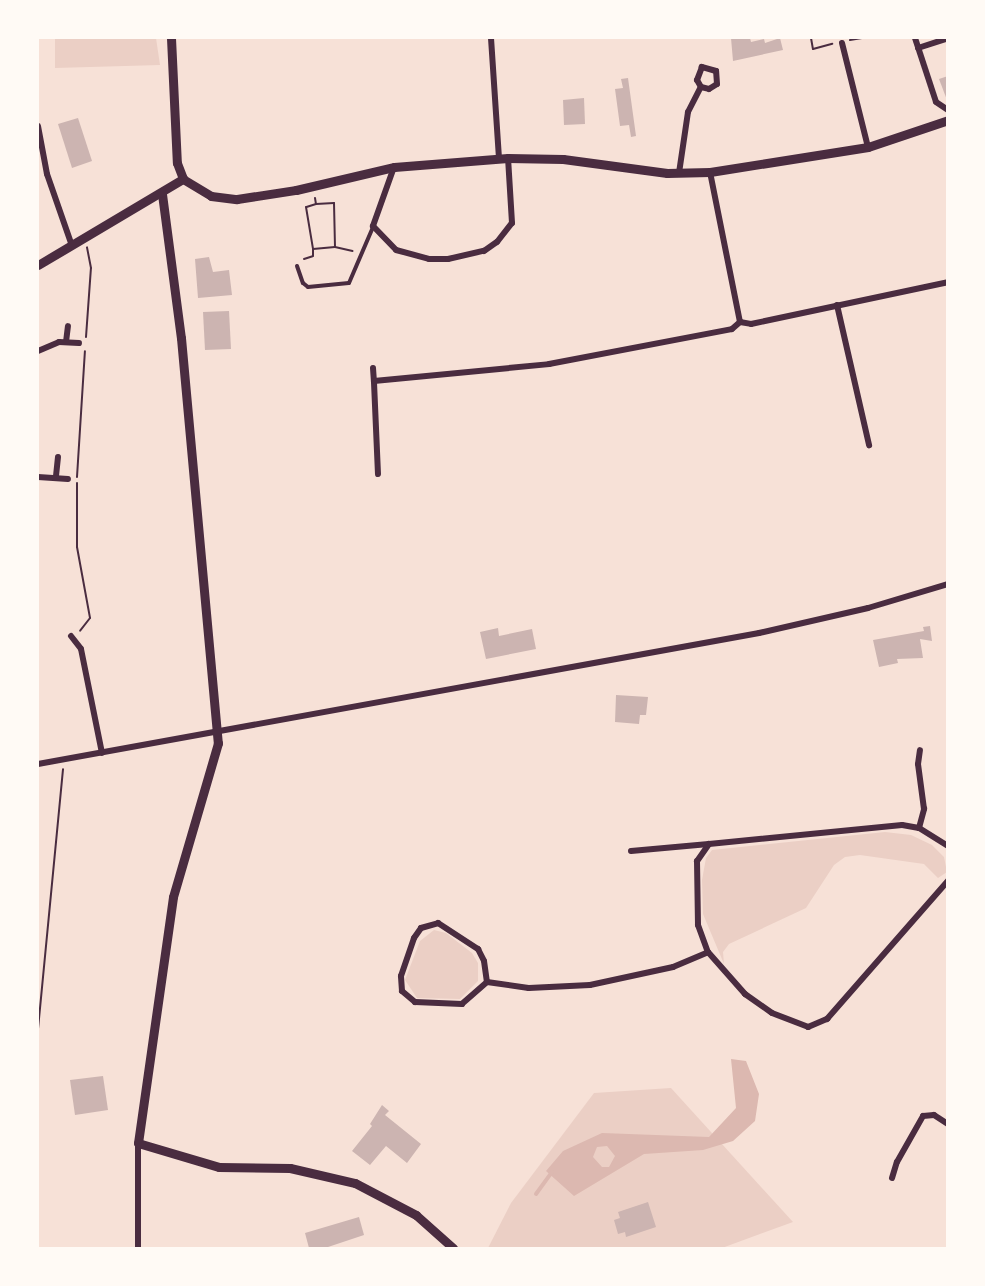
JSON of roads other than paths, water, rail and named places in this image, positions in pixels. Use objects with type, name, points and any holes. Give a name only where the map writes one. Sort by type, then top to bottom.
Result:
[{"type":"street","points":[[171,38],[177,163],[183,178],[202,192],[227,199],[312,186],[394,167],[503,158],[563,159],[679,173],[710,172],[868,147],[948,120]]},
{"type":"street","points":[[394,167],[373,226],[396,250],[412,256],[448,259],[484,251],[497,242],[512,223],[491,38]]},
{"type":"street","points":[[915,38],[936,102],[948,110]]},
{"type":"street","points":[[918,48],[948,38]]},
{"type":"street","points":[[842,43],[868,147]]},
{"type":"street","points":[[679,173],[683,126],[701,87]]},
{"type":"street","points":[[38,126],[47,174],[71,243]]},
{"type":"street","points":[[710,172],[740,322]]},
{"type":"street","points":[[38,265],[83,236],[162,194],[183,178]]},
{"type":"street","points":[[138,1248],[138,1143],[153,1011],[173,897],[217,748],[218,733],[181,338],[162,194]]},
{"type":"street","points":[[740,322],[751,324],[948,282]]},
{"type":"street","points":[[837,305],[869,445]]},
{"type":"street","points":[[374,381],[549,364],[732,329],[740,322]]},
{"type":"street","points":[[66,342],[68,326]]},
{"type":"street","points":[[38,351],[66,342],[79,344]]},
{"type":"street","points":[[373,368],[378,474]]},
{"type":"street","points":[[56,476],[58,457]]},
{"type":"street","points":[[38,477],[56,476],[68,479]]},
{"type":"street","points":[[38,764],[759,633],[868,608],[948,584]]},
{"type":"street","points":[[70,636],[81,649],[102,753]]},
{"type":"street","points":[[919,828],[924,808],[918,764],[920,750]]},
{"type":"street","points":[[631,851],[884,826],[919,828],[948,846]]},
{"type":"street","points":[[709,844],[697,861],[695,894],[698,925],[708,952],[745,994],[772,1013],[799,1027],[816,1025],[827,1018],[948,881]]},
{"type":"street","points":[[487,982],[478,949],[438,923],[421,928],[400,982],[402,991],[416,1002],[462,1004],[487,982],[529,988],[590,985],[673,967],[708,952]]},
{"type":"street","points":[[892,1178],[897,1162],[923,1116],[934,1115],[948,1124]]},
{"type":"street","points":[[138,1143],[219,1167],[290,1168],[355,1183],[416,1215],[453,1248]]},
{"type":"lane","points":[[297,266],[303,283],[308,287],[349,283],[373,226]]},
{"type":"waterway","points":[[536,1194],[552,1172]]}]
